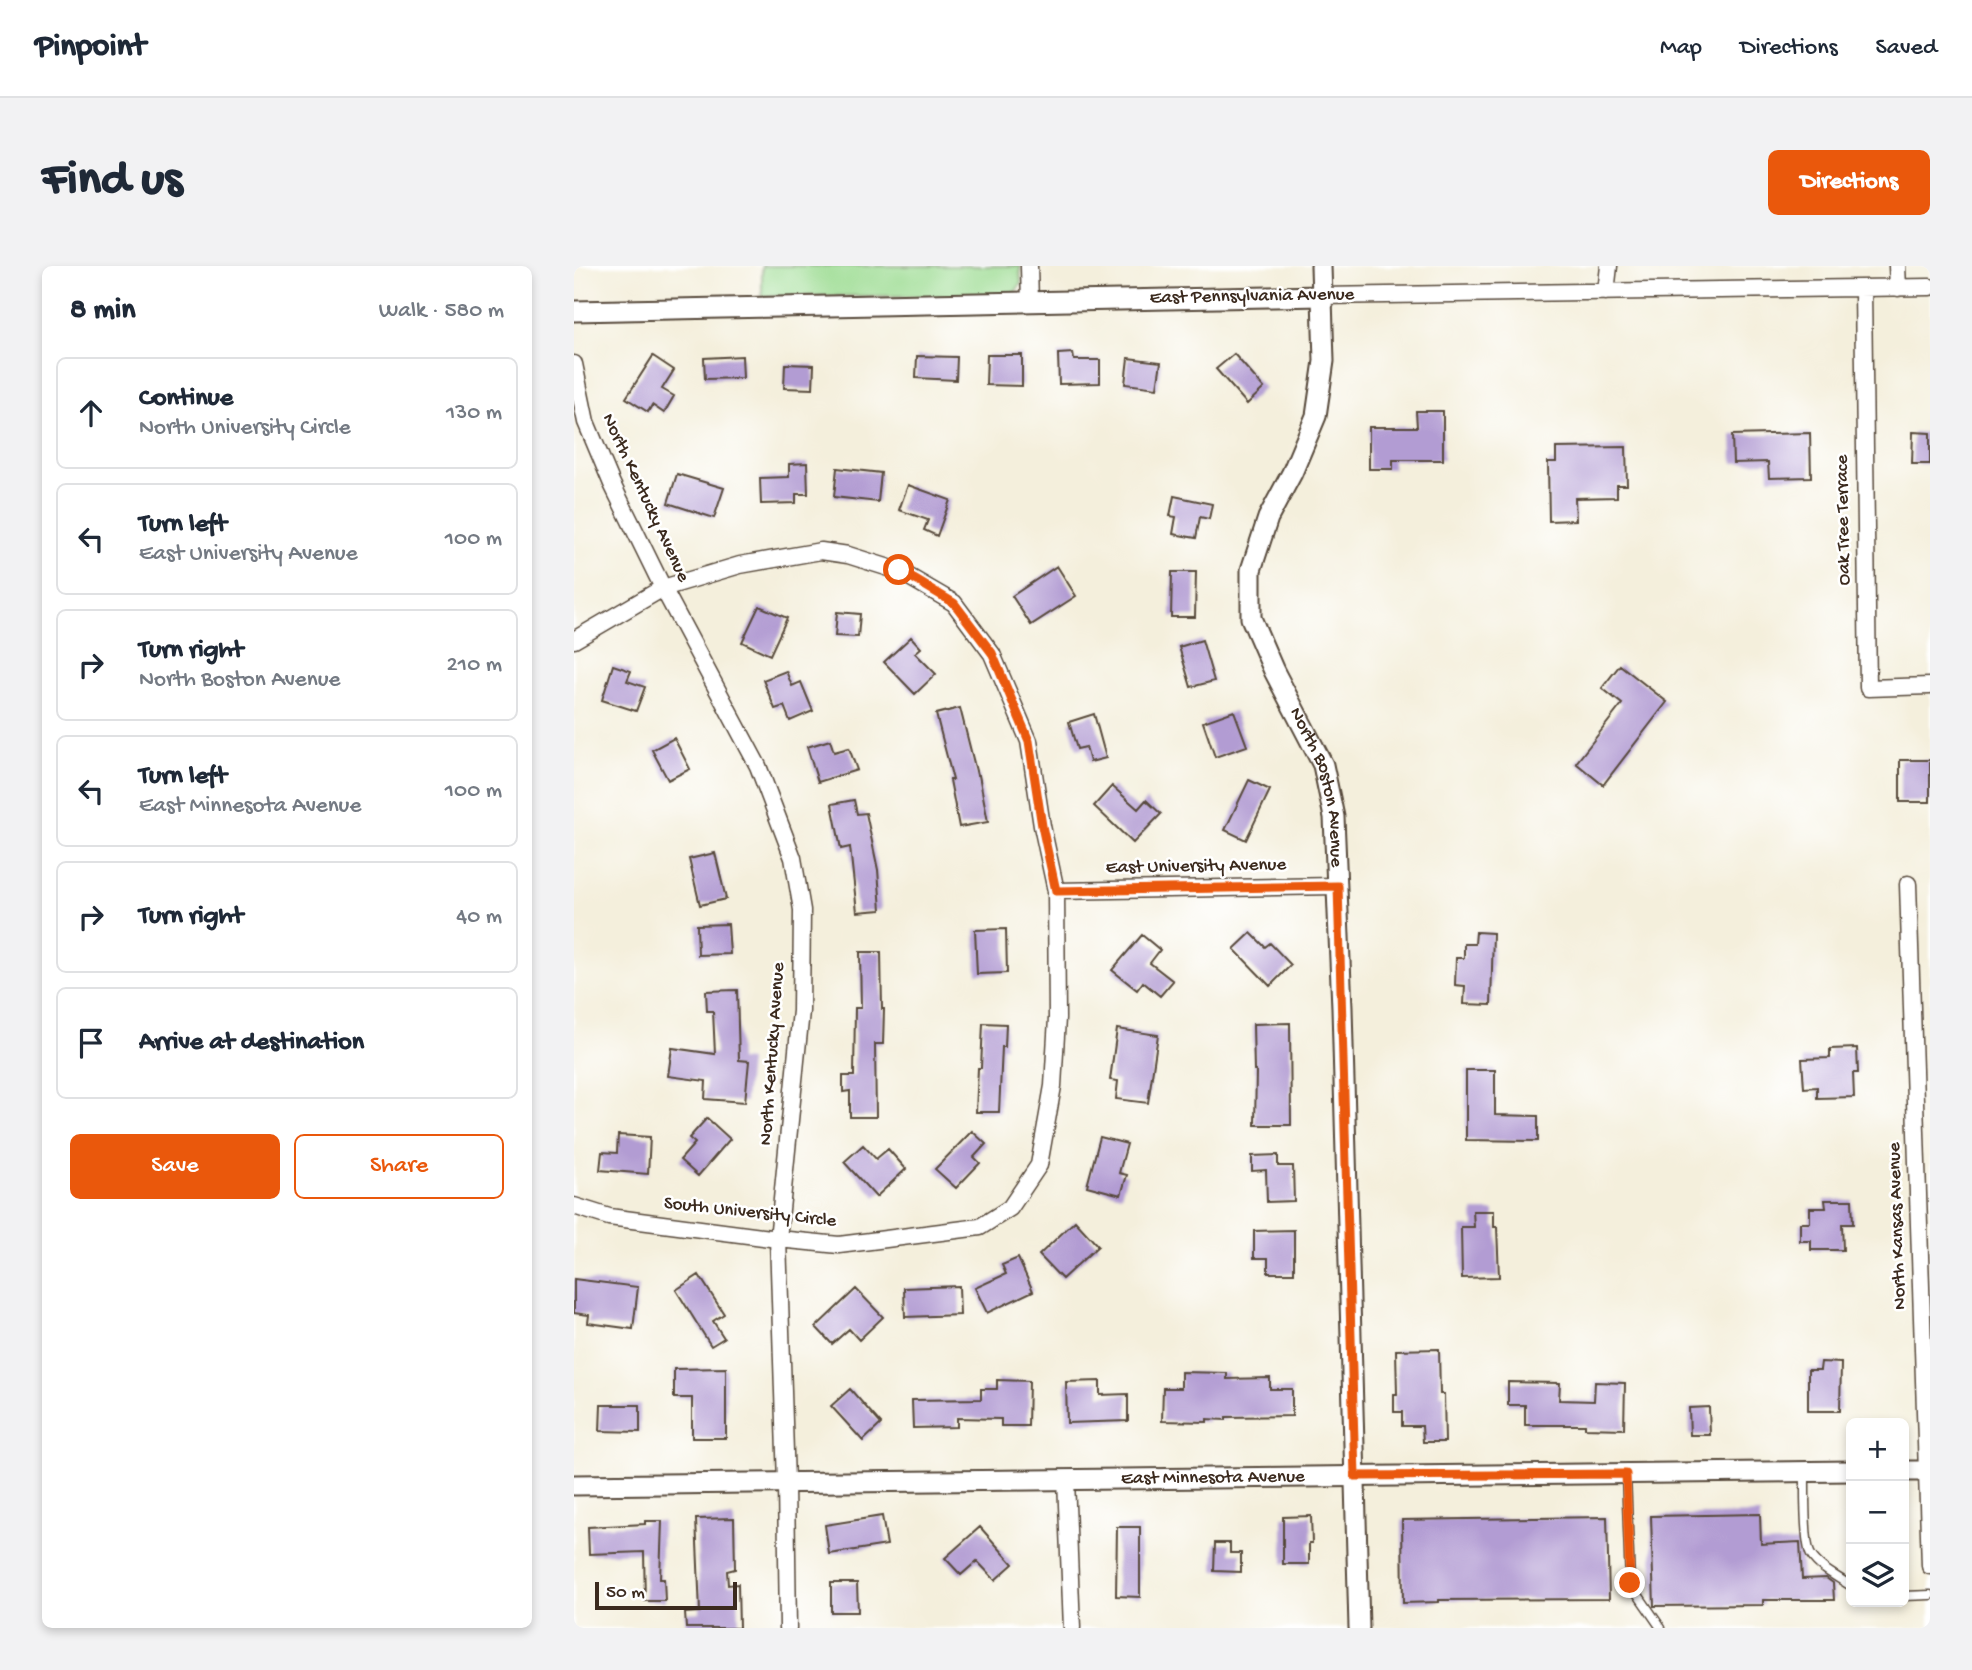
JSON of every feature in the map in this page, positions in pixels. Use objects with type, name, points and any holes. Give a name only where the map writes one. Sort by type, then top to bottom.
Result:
[{"type":"street","points":[[1029,266],[1030,302]]},
{"type":"street","name":"North Boston Avenue","points":[[1321,266],[1324,361],[1316,416],[1292,473],[1268,518],[1255,557],[1251,570],[1251,618],[1274,671],[1322,765],[1334,817],[1359,1628]]},
{"type":"street","points":[[1606,292],[1609,266]]},
{"type":"street","points":[[1897,266],[1898,288]]},
{"type":"street","name":"East Pennsylvania Avenue","points":[[574,311],[1930,287]]},
{"type":"street","name":"Oak Tree Terrace","points":[[1863,289],[1868,688],[1930,686]]},
{"type":"street","name":"North Kentucky Avenue","points":[[574,364],[586,422],[611,484],[758,766],[793,858],[803,910],[801,1011],[778,1239],[788,1628]]},
{"type":"street","name":"South University Circle","points":[[574,640],[663,588],[740,565],[821,551],[848,555],[899,570],[954,603],[992,653],[1029,741],[1042,826],[1056,891],[1057,1018],[1052,1086],[1039,1165],[1010,1208],[981,1227],[839,1245],[609,1217],[574,1206]]},
{"type":"street","name":"North Kansas Avenue","points":[[1908,884],[1930,1566]]},
{"type":"street","name":"East University Avenue","points":[[1056,891],[1338,886]]},
{"type":"street","name":"East Minnesota Avenue","points":[[574,1485],[1846,1471]]},
{"type":"street","points":[[1909,1471],[1928,1471]]},
{"type":"street","points":[[1066,1480],[1072,1628]]},
{"type":"lane","points":[[1805,1472],[1805,1508],[1810,1554],[1824,1568],[1846,1583]]},
{"type":"lane","points":[[1626,1474],[1630,1583],[1661,1628]]},
{"type":"lane","points":[[1909,1596],[1930,1595]]},
{"type":"green space","points":[[762,266],[1020,266],[1021,284],[1012,296],[762,296]]},
{"type":"building","points":[[1073,353],[1074,360],[1100,360],[1100,383],[1059,384],[1058,354]]},
{"type":"building","points":[[1234,354],[1264,388],[1247,404],[1216,369]]},
{"type":"building","points":[[987,355],[1022,355],[1022,386],[986,385]]},
{"type":"building","points":[[653,356],[674,370],[662,389],[674,396],[664,413],[652,405],[648,412],[626,398]]},
{"type":"building","points":[[742,356],[743,378],[705,379],[704,358]]},
{"type":"building","points":[[917,356],[957,357],[956,380],[916,378]]},
{"type":"building","points":[[1128,358],[1161,362],[1157,388],[1125,384]]},
{"type":"building","points":[[785,364],[814,365],[813,389],[784,388]]},
{"type":"building","points":[[1416,411],[1443,411],[1443,460],[1393,460],[1393,469],[1369,469],[1369,427],[1417,427]]},
{"type":"building","points":[[1913,432],[1930,433],[1930,464],[1912,464]]},
{"type":"building","points":[[1810,433],[1811,477],[1769,478],[1768,462],[1733,463],[1732,435]]},
{"type":"building","points":[[1626,447],[1627,485],[1617,485],[1617,497],[1575,498],[1576,520],[1549,521],[1548,462],[1556,462],[1556,448]]},
{"type":"building","points":[[807,463],[808,494],[796,494],[796,503],[761,504],[760,478],[789,477],[789,464]]},
{"type":"building","points":[[837,468],[881,473],[878,502],[834,497]]},
{"type":"building","points":[[677,474],[724,488],[714,518],[668,503]]},
{"type":"building","points":[[908,485],[950,500],[937,536],[924,530],[928,520],[899,510]]},
{"type":"building","points":[[1174,496],[1212,504],[1209,519],[1200,517],[1196,538],[1173,534],[1176,517],[1170,516]]},
{"type":"building","points":[[1057,566],[1076,596],[1031,625],[1012,596]]},
{"type":"building","points":[[1172,572],[1196,572],[1195,617],[1171,617]]},
{"type":"building","points":[[759,606],[787,618],[770,655],[742,642]]},
{"type":"building","points":[[837,612],[860,614],[858,637],[835,636]]},
{"type":"building","points":[[911,637],[921,648],[915,653],[936,674],[915,694],[884,662]]},
{"type":"building","points":[[1202,640],[1214,681],[1191,687],[1179,647]]},
{"type":"building","points":[[613,665],[631,671],[627,681],[645,687],[636,711],[602,700]]},
{"type":"building","points":[[1620,665],[1667,702],[1603,785],[1576,763],[1622,704],[1602,688]]},
{"type":"building","points":[[786,671],[792,686],[801,682],[813,711],[790,721],[784,706],[775,709],[763,680]]},
{"type":"building","points":[[960,708],[979,775],[988,822],[959,827],[950,780],[953,780],[936,714]]},
{"type":"building","points":[[1234,711],[1247,746],[1215,757],[1203,722]]},
{"type":"building","points":[[1094,714],[1106,758],[1090,762],[1086,747],[1077,749],[1069,722]]},
{"type":"building","points":[[674,738],[690,769],[668,780],[652,750]]},
{"type":"building","points":[[830,740],[834,752],[849,748],[857,770],[818,782],[807,747]]},
{"type":"building","points":[[1900,760],[1930,760],[1930,802],[1900,802]]},
{"type":"building","points":[[1249,780],[1270,790],[1246,840],[1225,830]]},
{"type":"building","points":[[1112,786],[1138,809],[1146,800],[1161,814],[1133,843],[1094,806]]},
{"type":"building","points":[[854,800],[857,814],[866,813],[878,870],[881,910],[857,912],[850,847],[841,849],[832,804]]},
{"type":"building","points":[[715,853],[726,899],[700,905],[689,859]]},
{"type":"building","points":[[728,924],[730,954],[698,955],[697,925]]},
{"type":"building","points":[[1006,929],[1007,973],[977,974],[975,930]]},
{"type":"building","points":[[1476,932],[1493,933],[1491,1005],[1464,1004],[1465,986],[1455,985],[1456,958],[1464,958],[1464,944],[1475,944]]},
{"type":"building","points":[[1251,933],[1265,947],[1270,943],[1291,965],[1270,986],[1234,949]]},
{"type":"building","points":[[1142,935],[1160,950],[1150,963],[1173,981],[1160,996],[1143,982],[1137,990],[1112,970]]},
{"type":"building","points":[[860,952],[881,952],[883,1044],[875,1044],[876,1117],[850,1117],[850,1091],[843,1092],[843,1076],[854,1076],[855,1008],[861,1008]]},
{"type":"building","points":[[737,990],[739,1060],[749,1061],[745,1102],[705,1099],[706,1081],[668,1076],[672,1048],[715,1054],[713,1011],[707,1011],[706,991]]},
{"type":"building","points":[[983,1023],[1006,1024],[1005,1047],[1002,1047],[999,1112],[976,1112]]},
{"type":"building","points":[[1290,1023],[1291,1125],[1255,1125],[1253,1024]]},
{"type":"building","points":[[1117,1029],[1158,1035],[1148,1103],[1116,1099],[1118,1081],[1110,1080]]},
{"type":"building","points":[[1857,1048],[1858,1073],[1853,1073],[1854,1097],[1817,1098],[1817,1087],[1804,1088],[1802,1059],[1830,1058],[1830,1049]]},
{"type":"building","points":[[1466,1070],[1495,1070],[1495,1115],[1538,1116],[1538,1141],[1466,1140]]},
{"type":"building","points":[[707,1118],[730,1139],[698,1176],[680,1160],[695,1143],[689,1138]]},
{"type":"building","points":[[972,1131],[986,1144],[974,1157],[980,1163],[956,1188],[935,1169]]},
{"type":"building","points":[[618,1135],[650,1137],[648,1174],[600,1170],[602,1152],[617,1153]]},
{"type":"building","points":[[1100,1137],[1127,1144],[1119,1173],[1127,1175],[1121,1195],[1087,1186]]},
{"type":"building","points":[[863,1145],[876,1159],[888,1149],[906,1169],[876,1197],[844,1162]]},
{"type":"building","points":[[1278,1155],[1278,1166],[1293,1166],[1294,1201],[1267,1202],[1266,1170],[1252,1171],[1252,1156]]},
{"type":"building","points":[[1825,1200],[1852,1200],[1853,1224],[1842,1224],[1843,1250],[1811,1250],[1811,1241],[1800,1241],[1800,1223],[1810,1223],[1810,1208],[1826,1208]]},
{"type":"building","points":[[1473,1211],[1494,1211],[1499,1277],[1462,1278],[1461,1227],[1474,1227]]},
{"type":"building","points":[[1075,1221],[1098,1246],[1062,1279],[1039,1255]]},
{"type":"building","points":[[1294,1230],[1294,1273],[1268,1273],[1268,1258],[1254,1258],[1254,1231]]},
{"type":"building","points":[[1018,1258],[1033,1291],[987,1313],[975,1288],[1006,1274],[1002,1265]]},
{"type":"building","points":[[699,1275],[724,1314],[713,1321],[724,1338],[711,1346],[676,1290]]},
{"type":"building","points":[[574,1279],[638,1287],[633,1329],[588,1323],[589,1315],[574,1313]]},
{"type":"building","points":[[959,1286],[960,1315],[905,1317],[904,1288]]},
{"type":"building","points":[[856,1289],[883,1317],[859,1340],[849,1329],[832,1344],[816,1327]]},
{"type":"building","points":[[1439,1349],[1445,1442],[1423,1442],[1422,1426],[1402,1426],[1402,1412],[1394,1412],[1394,1394],[1397,1394],[1396,1350]]},
{"type":"building","points":[[1821,1362],[1841,1363],[1840,1411],[1808,1411],[1808,1370],[1820,1370]]},
{"type":"building","points":[[726,1368],[726,1438],[692,1438],[692,1398],[674,1398],[674,1369]]},
{"type":"building","points":[[1181,1372],[1227,1373],[1227,1379],[1270,1378],[1270,1389],[1292,1389],[1292,1416],[1226,1417],[1226,1420],[1207,1419],[1207,1422],[1162,1421],[1163,1388],[1181,1388]]},
{"type":"building","points":[[997,1380],[1029,1381],[1028,1426],[1001,1426],[1001,1419],[957,1418],[957,1427],[913,1428],[912,1400],[981,1399],[981,1389],[997,1389]]},
{"type":"building","points":[[1100,1381],[1100,1395],[1128,1394],[1128,1421],[1067,1423],[1066,1382]]},
{"type":"building","points":[[1508,1382],[1560,1383],[1559,1400],[1594,1401],[1595,1382],[1625,1383],[1624,1429],[1585,1428],[1585,1425],[1525,1425],[1525,1405],[1508,1405]]},
{"type":"building","points":[[850,1389],[881,1424],[863,1441],[831,1406]]},
{"type":"building","points":[[601,1405],[640,1405],[640,1432],[600,1431]]},
{"type":"building","points":[[1709,1407],[1710,1435],[1690,1435],[1689,1408]]},
{"type":"building","points":[[1760,1514],[1761,1544],[1800,1542],[1802,1579],[1826,1578],[1833,1583],[1834,1600],[1763,1600],[1763,1605],[1654,1606],[1651,1516]]},
{"type":"building","points":[[882,1516],[887,1545],[829,1554],[825,1525]]},
{"type":"building","points":[[1311,1516],[1312,1543],[1309,1543],[1309,1564],[1283,1564],[1283,1517]]},
{"type":"building","points":[[1607,1517],[1609,1599],[1439,1600],[1403,1603],[1402,1520]]},
{"type":"building","points":[[734,1518],[735,1569],[727,1571],[728,1585],[738,1584],[739,1628],[686,1628],[685,1613],[700,1612],[696,1519]]},
{"type":"building","points":[[645,1521],[662,1521],[660,1579],[664,1579],[665,1601],[645,1601],[644,1552],[589,1554],[588,1527],[645,1524]]},
{"type":"building","points":[[980,1527],[1013,1564],[995,1580],[977,1561],[961,1575],[945,1558]]},
{"type":"building","points":[[1117,1527],[1140,1527],[1140,1597],[1116,1596]]},
{"type":"building","points":[[1215,1543],[1230,1543],[1230,1553],[1241,1553],[1241,1572],[1214,1571]]},
{"type":"building","points":[[831,1583],[857,1583],[858,1612],[831,1612]]},
{"type":"route","points":[[899,570],[954,603],[992,653],[1029,741],[1042,826],[1056,891],[1338,886],[1355,1476],[1626,1474],[1630,1583]]}]
